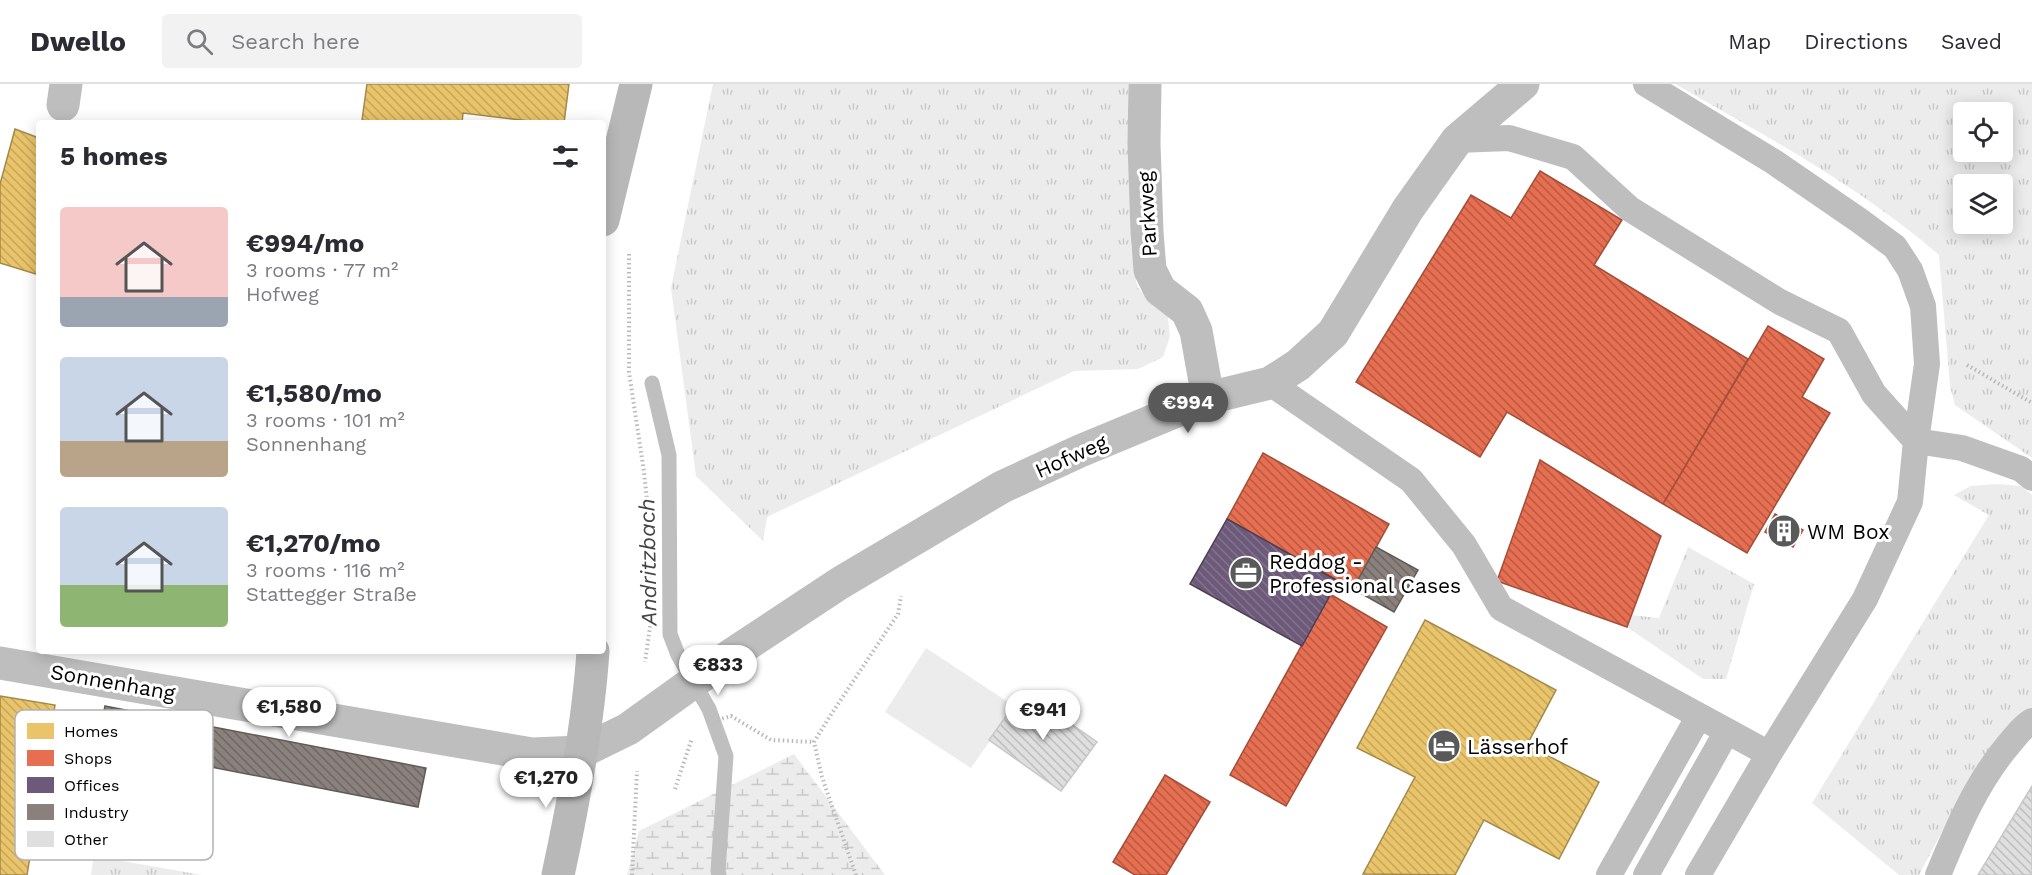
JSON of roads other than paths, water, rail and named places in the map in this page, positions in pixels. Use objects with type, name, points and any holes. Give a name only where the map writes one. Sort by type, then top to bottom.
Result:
[{"type":"main road","points":[[606,208],[636,84]]},
{"type":"main road","points":[[558,875],[572,811],[592,678],[593,654]]},
{"type":"street","name":"Parkweg","points":[[1145,84],[1144,154],[1150,270],[1160,290],[1187,311],[1196,331],[1208,398]]},
{"type":"street","name":"Hofweg","points":[[581,752],[628,729],[735,653],[840,583],[1002,487],[1080,451],[1208,398],[1269,383],[1298,365],[1333,333],[1408,209],[1457,140],[1523,84]]},
{"type":"street","name":"Sonnenhang","points":[[0,663],[532,754],[581,752]]},
{"type":"lane","points":[[1646,84],[1774,162],[1894,247],[1910,270],[1923,306],[1927,364],[1910,502],[1865,598],[1768,754],[1698,875]]},
{"type":"lane","points":[[1457,140],[1509,138],[1573,157],[1630,208],[1780,302],[1839,331],[1874,394],[1916,441],[1962,448],[2021,469],[2032,478]]},
{"type":"lane","points":[[1269,383],[1411,480],[1464,545],[1501,608],[1768,754]]},
{"type":"lane","points":[[1609,875],[1699,716]]},
{"type":"lane","points":[[1938,875],[1965,810],[1995,761],[2025,726],[2032,722]]},
{"type":"lane","points":[[1646,875],[1727,731]]},
{"type":"waterway","name":"Andritzbach","points":[[652,383],[669,455],[670,634],[678,655],[709,709],[726,756],[719,875]]},
{"type":"place","name":"WM Box","points":[[1784,531]]},
{"type":"place","name":"Reddog - Professional Cases","points":[[1246,573]]},
{"type":"place","name":"Lässerhof","points":[[1444,746]]}]
